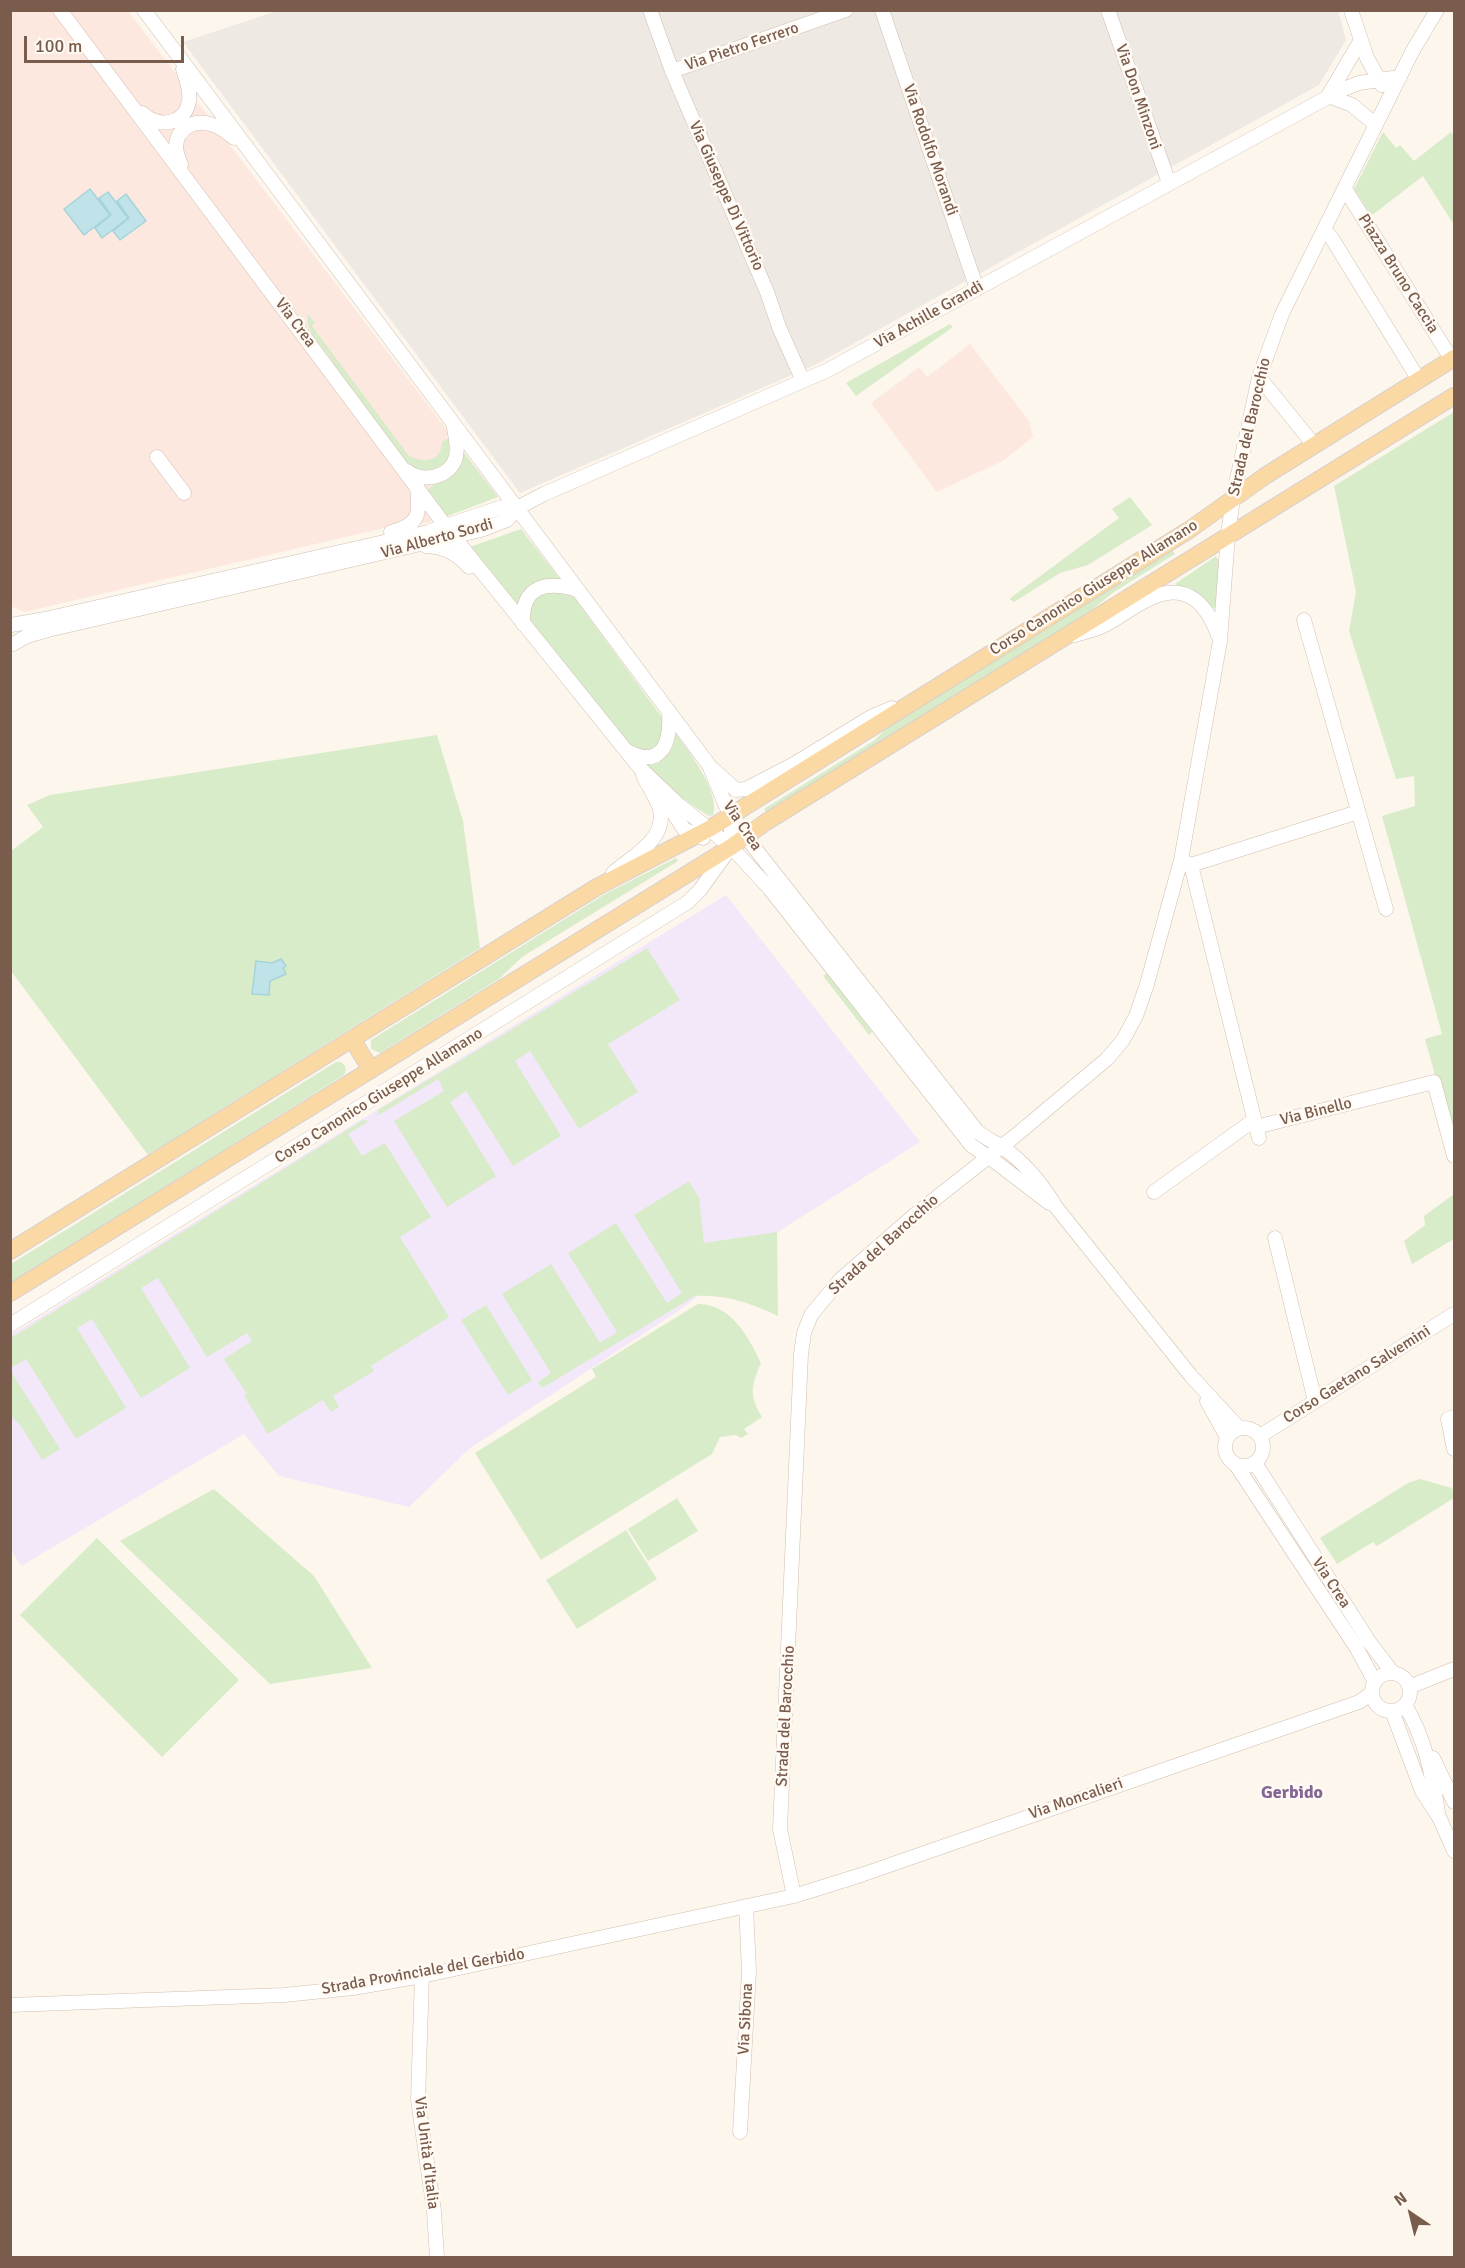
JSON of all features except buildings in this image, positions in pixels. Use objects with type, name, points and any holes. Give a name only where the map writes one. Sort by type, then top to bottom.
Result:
[{"type":"main road","name":"Corso Canonico Giuseppe Allamano","points":[[10,1251],[597,887],[702,832],[1189,530],[1314,445],[1453,359]]},
{"type":"main road","name":"Corso Canonico Giuseppe Allamano","points":[[10,1293],[1455,396]]},
{"type":"main road","points":[[352,1039],[371,1070]]},
{"type":"street","name":"Via Crea","points":[[60,10],[450,531],[625,750],[655,783],[684,829],[702,832],[731,847],[769,888],[971,1145],[1056,1207]]},
{"type":"street","name":"Via Crea","points":[[144,10],[709,765],[731,814],[746,837],[977,1131],[1001,1146],[1022,1164],[1047,1191],[1056,1207],[1191,1376],[1239,1428]]},
{"type":"street","name":"Via Giuseppe Di Vittorio","points":[[650,10],[672,71],[767,292],[778,327],[803,381]]},
{"type":"street","name":"Via Pietro Ferrero","points":[[672,71],[846,10]]},
{"type":"street","name":"Via Rodolfo Morandi","points":[[882,10],[977,289]]},
{"type":"street","name":"Via Don Minzoni","points":[[1108,10],[1169,183]]},
{"type":"street","points":[[1351,10],[1367,58],[1390,97]]},
{"type":"street","name":"Strada del Barocchio","points":[[794,1896],[780,1829],[801,1354],[804,1333],[811,1315],[840,1280],[917,1213],[1100,1065],[1123,1040],[1136,1017],[1186,862],[1220,641],[1233,498],[1259,377],[1282,314],[1400,76],[1437,10]]},
{"type":"street","points":[[1361,40],[1328,96],[1352,105],[1376,125]]},
{"type":"street","name":"Via Crea","points":[[121,92],[149,119],[162,123],[177,119],[187,109],[190,93],[180,59]]},
{"type":"street","name":"Via Achille Grandi","points":[[517,507],[803,381],[977,289],[1328,96],[1353,85],[1400,76]]},
{"type":"street","name":"Via Crea","points":[[184,175],[176,150],[183,130],[189,125],[209,123],[243,144]]},
{"type":"street","name":"Piazza Bruno Caccia","points":[[1345,189],[1453,359]]},
{"type":"street","points":[[1324,230],[1331,237],[1419,380]]},
{"type":"street","points":[[1259,377],[1314,445]]},
{"type":"street","points":[[406,470],[414,476],[433,477],[450,467],[455,460],[457,449],[454,424]]},
{"type":"street","points":[[157,457],[184,493]]},
{"type":"street","name":"Via Alberto Sordi","points":[[322,556],[343,543],[411,525],[418,513],[416,485]]},
{"type":"street","name":"Via Alberto Sordi","points":[[12,646],[15,634],[10,625],[418,545],[502,507],[517,507]]},
{"type":"street","name":"Via Alberto Sordi","points":[[12,646],[27,636],[259,576],[322,556],[450,531]]},
{"type":"street","name":"Via Crea","points":[[418,545],[440,547],[459,556],[478,579],[495,588]]},
{"type":"street","points":[[523,624],[526,602],[540,588],[553,584],[578,590]]},
{"type":"street","points":[[1064,637],[1097,629],[1144,601],[1170,592],[1184,594],[1201,603],[1212,619],[1220,641]]},
{"type":"street","points":[[1304,620],[1386,909]]},
{"type":"street","points":[[709,765],[736,790],[746,789],[794,764],[871,717],[912,702]]},
{"type":"street","points":[[625,750],[637,756],[650,756],[661,751],[669,736],[669,711]]},
{"type":"street","points":[[597,887],[642,851],[657,831],[660,822],[660,807],[650,792],[640,768]]},
{"type":"street","points":[[1186,862],[1358,812]]},
{"type":"street","points":[[731,814],[731,847]]},
{"type":"street","name":"Corso Canonico Giuseppe Allamano","points":[[10,1325],[688,902],[700,890],[731,847]]},
{"type":"street","name":"Strada del Barocchio","points":[[1186,862],[1256,1128]]},
{"type":"street","name":"Via Binello","points":[[1256,1128],[1434,1082],[1455,1155]]},
{"type":"street","points":[[1154,1192],[1256,1128]]},
{"type":"street","points":[[1275,1238],[1315,1401]]},
{"type":"street","name":"Corso Gaetano Salvemini","points":[[1260,1436],[1455,1314]]},
{"type":"street","name":"Via Crea","points":[[1191,1376],[1227,1437]]},
{"type":"street","points":[[1455,1417],[1448,1419],[1455,1449]]},
{"type":"street","points":[[1239,1428],[1251,1429],[1260,1436],[1263,1447],[1255,1463],[1236,1465],[1226,1456],[1227,1437],[1239,1428]]},
{"type":"street","name":"Via Crea","points":[[1255,1463],[1370,1643],[1380,1686]]},
{"type":"street","name":"Via Crea","points":[[1236,1465],[1292,1547],[1380,1686]]},
{"type":"street","name":"Via Crea","points":[[1272,1491],[1292,1547]]},
{"type":"street","points":[[1409,1687],[1455,1669]]},
{"type":"street","points":[[1399,1708],[1410,1694],[1409,1687],[1403,1678],[1380,1686],[1381,1708],[1399,1708],[1417,1725],[1455,1802]]},
{"type":"street","name":"Via Moncalieri","points":[[794,1896],[1359,1702],[1380,1686]]},
{"type":"street","points":[[1399,1708],[1422,1791],[1455,1851]]},
{"type":"street","points":[[1424,1743],[1440,1820]]},
{"type":"street","name":"Strada Provinciale del Gerbido","points":[[10,2005],[284,1995],[353,1988],[422,1976],[794,1896]]},
{"type":"street","name":"Via Sibona","points":[[740,2132],[749,1971],[746,1906]]},
{"type":"street","name":"Via Unità d'Italia","points":[[422,1976],[418,2100],[434,2211],[437,2258]]},
{"type":"shaded area","points":[[280,10],[1338,10],[1346,40],[1319,85],[815,365],[520,493],[183,42]]},
{"type":"shaded area","points":[[10,11],[128,11],[498,497],[427,523],[397,525],[24,612],[11,606]]},
{"type":"shaded area","points":[[970,344],[1029,421],[1033,437],[1004,460],[937,492],[871,403],[919,367],[927,377]]},
{"type":"shaded area","points":[[726,895],[920,1142],[784,1228],[681,1309],[469,1449],[409,1507],[279,1476],[244,1434],[21,1566],[11,1550],[11,1335]]},
{"type":"green space","points":[[1383,132],[1396,148],[1400,145],[1414,161],[1451,132],[1454,136],[1454,225],[1423,176],[1371,216],[1354,189]]},
{"type":"green space","points":[[308,314],[315,323],[312,326],[409,456],[421,460],[431,459],[439,454],[442,442],[452,436],[449,457],[442,468],[429,471],[408,468],[339,376],[331,359],[314,338],[308,323]]},
{"type":"green space","points":[[950,324],[953,327],[856,396],[846,383]]},
{"type":"green space","points":[[1454,412],[1454,1144],[1425,1039],[1442,1034],[1382,816],[1415,806],[1414,776],[1396,779],[1349,631],[1356,592],[1334,486]]},
{"type":"green space","points":[[461,449],[498,497],[445,517],[426,491],[455,469]]},
{"type":"green space","points":[[1130,497],[1152,525],[1088,565],[1060,573],[1014,602],[1009,599],[1119,518],[1112,509]]},
{"type":"green space","points":[[521,529],[560,579],[543,580],[518,611],[467,548]]},
{"type":"green space","points":[[1171,548],[1175,554],[1114,592],[1090,611],[767,813],[764,809],[875,740],[892,722]]},
{"type":"green space","points":[[1216,556],[1219,561],[1218,604],[1216,608],[1211,608],[1178,589],[1175,584]]},
{"type":"green space","points":[[549,589],[566,592],[574,597],[664,720],[663,742],[650,752],[634,751],[531,627],[529,614],[531,605]]},
{"type":"green space","points":[[674,731],[708,783],[714,806],[713,815],[709,816],[681,797],[639,760],[645,760]]},
{"type":"green space","points":[[437,735],[463,821],[480,948],[148,1155],[11,971],[11,851],[43,827],[27,805],[50,795]]},
{"type":"green space","points":[[676,858],[678,861],[522,957],[499,979],[380,1053],[371,1049],[371,1040],[605,894]]},
{"type":"green space","points":[[647,948],[680,1000],[608,1044],[638,1092],[579,1129],[530,1051],[515,1061],[561,1136],[513,1166],[466,1091],[450,1102],[496,1176],[447,1207],[394,1121],[444,1091],[438,1079],[377,1116],[378,1110]]},
{"type":"green space","points":[[827,973],[872,1032],[869,1035],[823,976]]},
{"type":"green space","points":[[336,1062],[341,1062],[345,1066],[344,1075],[11,1283],[11,1264]]},
{"type":"green space","points":[[363,1120],[369,1121],[348,1134],[362,1156],[385,1143],[431,1217],[400,1237],[449,1317],[371,1366],[374,1371],[333,1396],[339,1407],[331,1412],[323,1400],[268,1434],[244,1396],[247,1394],[224,1359],[252,1341],[247,1333],[207,1357],[158,1278],[141,1288],[190,1368],[141,1398],[92,1319],[77,1328],[126,1408],[76,1439],[26,1359],[11,1368],[11,1338]]},
{"type":"green space","points":[[689,1181],[699,1198],[704,1243],[777,1232],[778,1316],[738,1300],[717,1296],[695,1296],[542,1388],[538,1382],[551,1373],[502,1294],[551,1264],[600,1343],[617,1332],[568,1253],[616,1223],[667,1303],[682,1293],[634,1215]]},
{"type":"green space","points":[[1454,1194],[1454,1239],[1412,1264],[1404,1241],[1425,1225],[1424,1216]]},
{"type":"green space","points":[[698,1304],[720,1309],[737,1323],[750,1342],[761,1363],[753,1384],[753,1396],[762,1417],[744,1429],[748,1434],[741,1438],[736,1435],[720,1437],[712,1454],[541,1560],[475,1453],[596,1377],[592,1369]]},
{"type":"green space","points":[[486,1305],[532,1380],[508,1395],[461,1320]]},
{"type":"green space","points":[[10,1370],[60,1449],[42,1460],[21,1426],[11,1416]]},
{"type":"green space","points":[[1420,1479],[1452,1488],[1454,1498],[1377,1546],[1373,1542],[1337,1564],[1320,1538],[1408,1483]]},
{"type":"green space","points":[[214,1489],[314,1576],[372,1668],[270,1684],[120,1541]]},
{"type":"green space","points":[[677,1498],[698,1531],[648,1561],[628,1529]]},
{"type":"green space","points":[[626,1530],[657,1579],[577,1629],[546,1580]]},
{"type":"green space","points":[[97,1538],[239,1680],[162,1757],[20,1615]]},
{"type":"water","points":[[90,189],[110,215],[84,235],[64,209]]},
{"type":"water","points":[[108,192],[128,218],[102,238],[95,228],[111,215],[99,198]]},
{"type":"water","points":[[126,194],[146,221],[120,240],[113,231],[129,218],[117,201]]},
{"type":"water","points":[[281,959],[286,966],[283,968],[286,974],[270,981],[269,995],[252,994],[256,961],[272,963]]},
{"type":"district","name":"Gerbido","points":[[1292,1793]]}]
